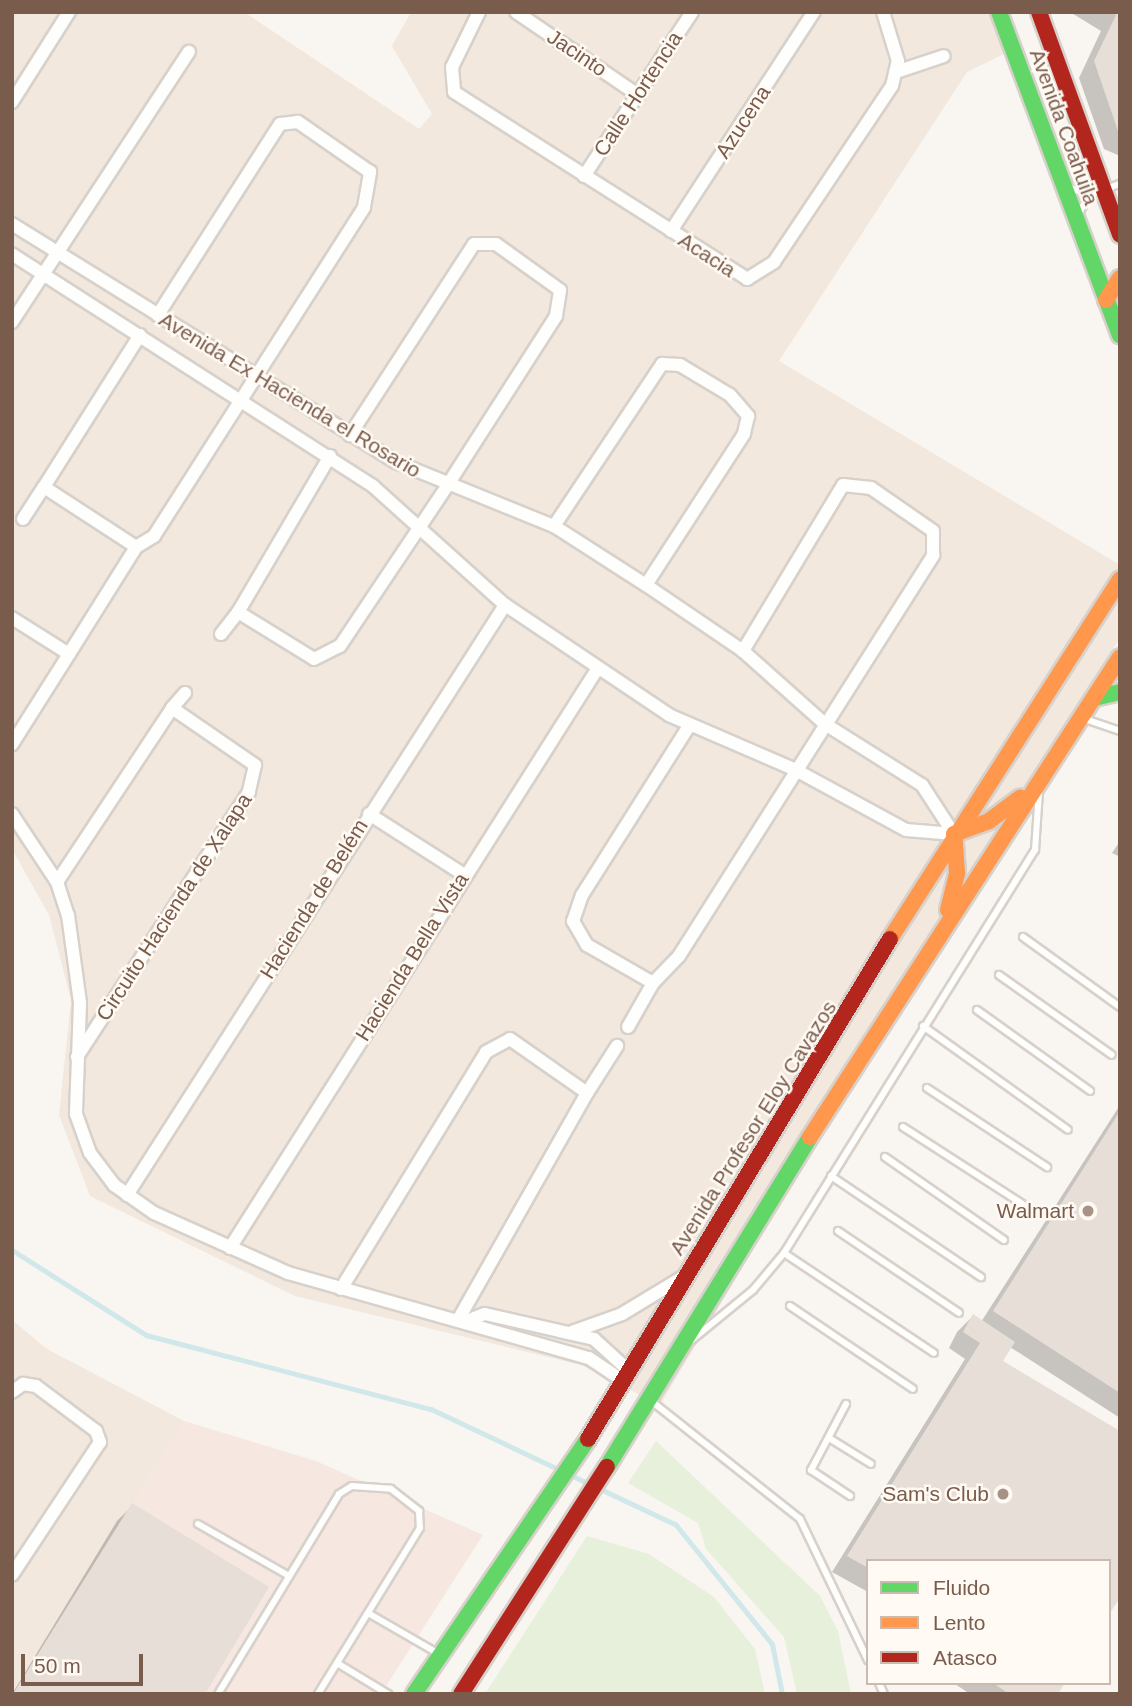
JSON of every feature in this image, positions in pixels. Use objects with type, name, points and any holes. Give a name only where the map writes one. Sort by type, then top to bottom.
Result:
[{"type":"main road","name":"Avenida Coahuila","points":[[999,12],[1120,335]]},
{"type":"main road","name":"Avenida Coahuila","points":[[1039,12],[1096,193],[1120,235]]},
{"type":"main road","points":[[1106,300],[1120,278]]},
{"type":"main road","name":"Avenida Profesor Eloy Cavazos","points":[[414,1694],[546,1508],[954,834],[1120,579]]},
{"type":"main road","points":[[460,1694],[575,1522],[678,1348],[938,936],[1120,657]]},
{"type":"main road","points":[[1094,698],[1120,692]]},
{"type":"main road","points":[[938,936],[956,881],[954,834],[989,821],[1039,779]]},
{"type":"street","points":[[12,102],[69,12]]},
{"type":"street","name":"Acacia","points":[[479,12],[452,67],[450,86],[471,106],[736,274],[762,275],[899,71]]},
{"type":"street","name":"Jacinto","points":[[516,12],[638,94]]},
{"type":"street","name":"Calle Hortencia","points":[[584,176],[692,12]]},
{"type":"street","name":"Azucena","points":[[671,231],[814,12]]},
{"type":"street","points":[[883,12],[899,71],[944,56]]},
{"type":"street","points":[[12,321],[189,52]]},
{"type":"street","points":[[12,744],[136,547],[154,536],[252,376],[371,192],[370,172],[298,122],[273,130],[158,315]]},
{"type":"street","name":"Avenida Ex Hacienda el Rosario","points":[[12,224],[350,435],[447,486],[554,526],[646,584],[743,651],[825,724],[922,785],[954,834]]},
{"type":"street","points":[[238,612],[306,657],[324,659],[340,646],[447,486],[562,303],[559,290],[496,244],[480,241],[468,251],[350,435]]},
{"type":"street","name":"Avenida Ex Hacienda el Rosario","points":[[12,254],[330,456],[419,527],[505,605],[689,726],[796,770],[906,830],[954,834]]},
{"type":"street","points":[[23,519],[140,335]]},
{"type":"street","points":[[554,526],[662,364],[680,365],[730,395],[748,416],[744,434],[646,584]]},
{"type":"street","points":[[221,634],[238,612],[330,456]]},
{"type":"street","points":[[628,1027],[653,983],[679,956],[933,555],[936,538],[928,524],[871,488],[843,485],[743,651]]},
{"type":"street","points":[[44,486],[136,547]]},
{"type":"street","name":"Hacienda de Belém","points":[[127,1195],[505,605]]},
{"type":"street","points":[[12,618],[69,654]]},
{"type":"street","name":"Hacienda Bella Vista","points":[[230,1248],[463,874],[598,668]]},
{"type":"street","points":[[57,881],[172,708],[185,693]]},
{"type":"street","name":"Circuito Hacienda de Xalapa","points":[[75,1060],[254,783],[248,757],[172,708]]},
{"type":"street","points":[[653,983],[587,945],[573,922],[582,895],[689,726]]},
{"type":"street","points":[[12,814],[57,881],[78,970],[75,1060],[82,1135],[101,1170],[127,1195],[230,1248],[341,1289],[464,1319],[481,1331],[589,1358],[626,1375]]},
{"type":"street","points":[[369,814],[463,874]]},
{"type":"street","points":[[341,1289],[493,1044],[516,1041],[587,1093]]},
{"type":"street","points":[[464,1319],[587,1093],[617,1046]]},
{"type":"street","points":[[559,1333],[605,1322],[687,1275]]},
{"type":"street","points":[[464,1319],[485,1314],[605,1344],[626,1375]]},
{"type":"street","points":[[12,1392],[23,1384],[39,1388],[96,1431],[100,1442],[12,1575]]},
{"type":"lane","points":[[1075,220],[1096,193],[1120,184]]},
{"type":"lane","points":[[1062,186],[1096,193]]},
{"type":"lane","points":[[1081,717],[1120,731]]},
{"type":"lane","points":[[678,1348],[701,1336],[784,1253],[1035,850],[1039,779]]},
{"type":"lane","points":[[1023,937],[1120,1007]]},
{"type":"lane","points":[[999,975],[1112,1055]]},
{"type":"lane","points":[[976,1010],[1090,1091]]},
{"type":"lane","points":[[923,1026],[1068,1130]]},
{"type":"lane","points":[[928,1088],[1047,1167]]},
{"type":"lane","points":[[903,1128],[1024,1205]]},
{"type":"lane","points":[[885,1157],[1004,1240]]},
{"type":"lane","points":[[831,1176],[981,1277]]},
{"type":"lane","points":[[838,1231],[959,1313]]},
{"type":"lane","points":[[784,1253],[934,1353]]},
{"type":"lane","points":[[790,1306],[913,1389]]},
{"type":"lane","points":[[649,1399],[800,1519],[866,1656]]},
{"type":"lane","points":[[846,1404],[811,1470],[850,1496]]},
{"type":"lane","points":[[829,1438],[871,1464]]},
{"type":"lane","points":[[218,1694],[344,1490],[366,1486],[398,1493],[419,1511],[421,1523],[318,1694]]},
{"type":"lane","points":[[198,1524],[289,1576]]},
{"type":"lane","points":[[368,1613],[440,1654]]},
{"type":"lane","points":[[337,1663],[388,1694]]},
{"type":"shaded area","points":[[12,12],[244,12],[419,129],[432,114],[392,46],[411,12],[991,12],[1004,54],[967,72],[779,361],[1120,565],[1120,637],[660,1405],[581,1365],[295,1296],[90,1196],[59,1115],[71,1000],[49,915],[12,849]]},
{"type":"shaded area","points":[[12,1320],[47,1349],[184,1421],[23,1694],[12,1694]]},
{"type":"shaded area","points":[[184,1421],[316,1461],[483,1535],[381,1694],[13,1694]]},
{"type":"green space","points":[[656,1441],[820,1596],[838,1631],[851,1694],[797,1694],[784,1637],[706,1549],[698,1523],[628,1483]]},
{"type":"green space","points":[[587,1536],[649,1554],[714,1597],[755,1649],[765,1694],[485,1694]]},
{"type":"building","points":[[1111,12],[1120,12],[1119,134],[1094,61],[1116,15]]},
{"type":"building","name":"Walmart","points":[[1120,1111],[1120,1393],[993,1311]]},
{"type":"building","name":"Sam's Club","points":[[973,1314],[1015,1342],[1003,1361],[1120,1431],[1120,1598],[1111,1611],[1111,1559],[866,1559],[866,1567],[847,1556],[980,1343],[963,1332]]},
{"type":"building","points":[[132,1503],[269,1587],[205,1694],[13,1694]]},
{"type":"building","points":[[996,1685],[1064,1685],[1058,1694],[1009,1694]]},
{"type":"waterway","points":[[12,1250],[146,1335],[431,1409],[676,1525],[772,1644],[782,1694]]},
{"type":"traffic: fast","points":[[999,12],[1120,335]]},
{"type":"traffic: fast","points":[[1094,698],[1120,692]]},
{"type":"traffic: fast","points":[[607,1467],[810,1137]]},
{"type":"traffic: fast","points":[[414,1694],[588,1439]]},
{"type":"traffic: slow","points":[[1106,300],[1120,278]]},
{"type":"traffic: slow","points":[[890,939],[1120,579]]},
{"type":"traffic: slow","points":[[810,1137],[1120,657]]},
{"type":"traffic: slow","points":[[954,834],[989,821],[1020,798]]},
{"type":"traffic: slow","points":[[948,910],[957,873],[954,834]]},
{"type":"traffic: jam","points":[[1039,12],[1120,235]]},
{"type":"traffic: jam","points":[[588,1439],[890,939]]},
{"type":"traffic: jam","points":[[461,1694],[607,1467]]},
{"type":"place","name":"Walmart","points":[[1088,1211]]},
{"type":"place","name":"Sam's Club","points":[[1003,1494]]}]
